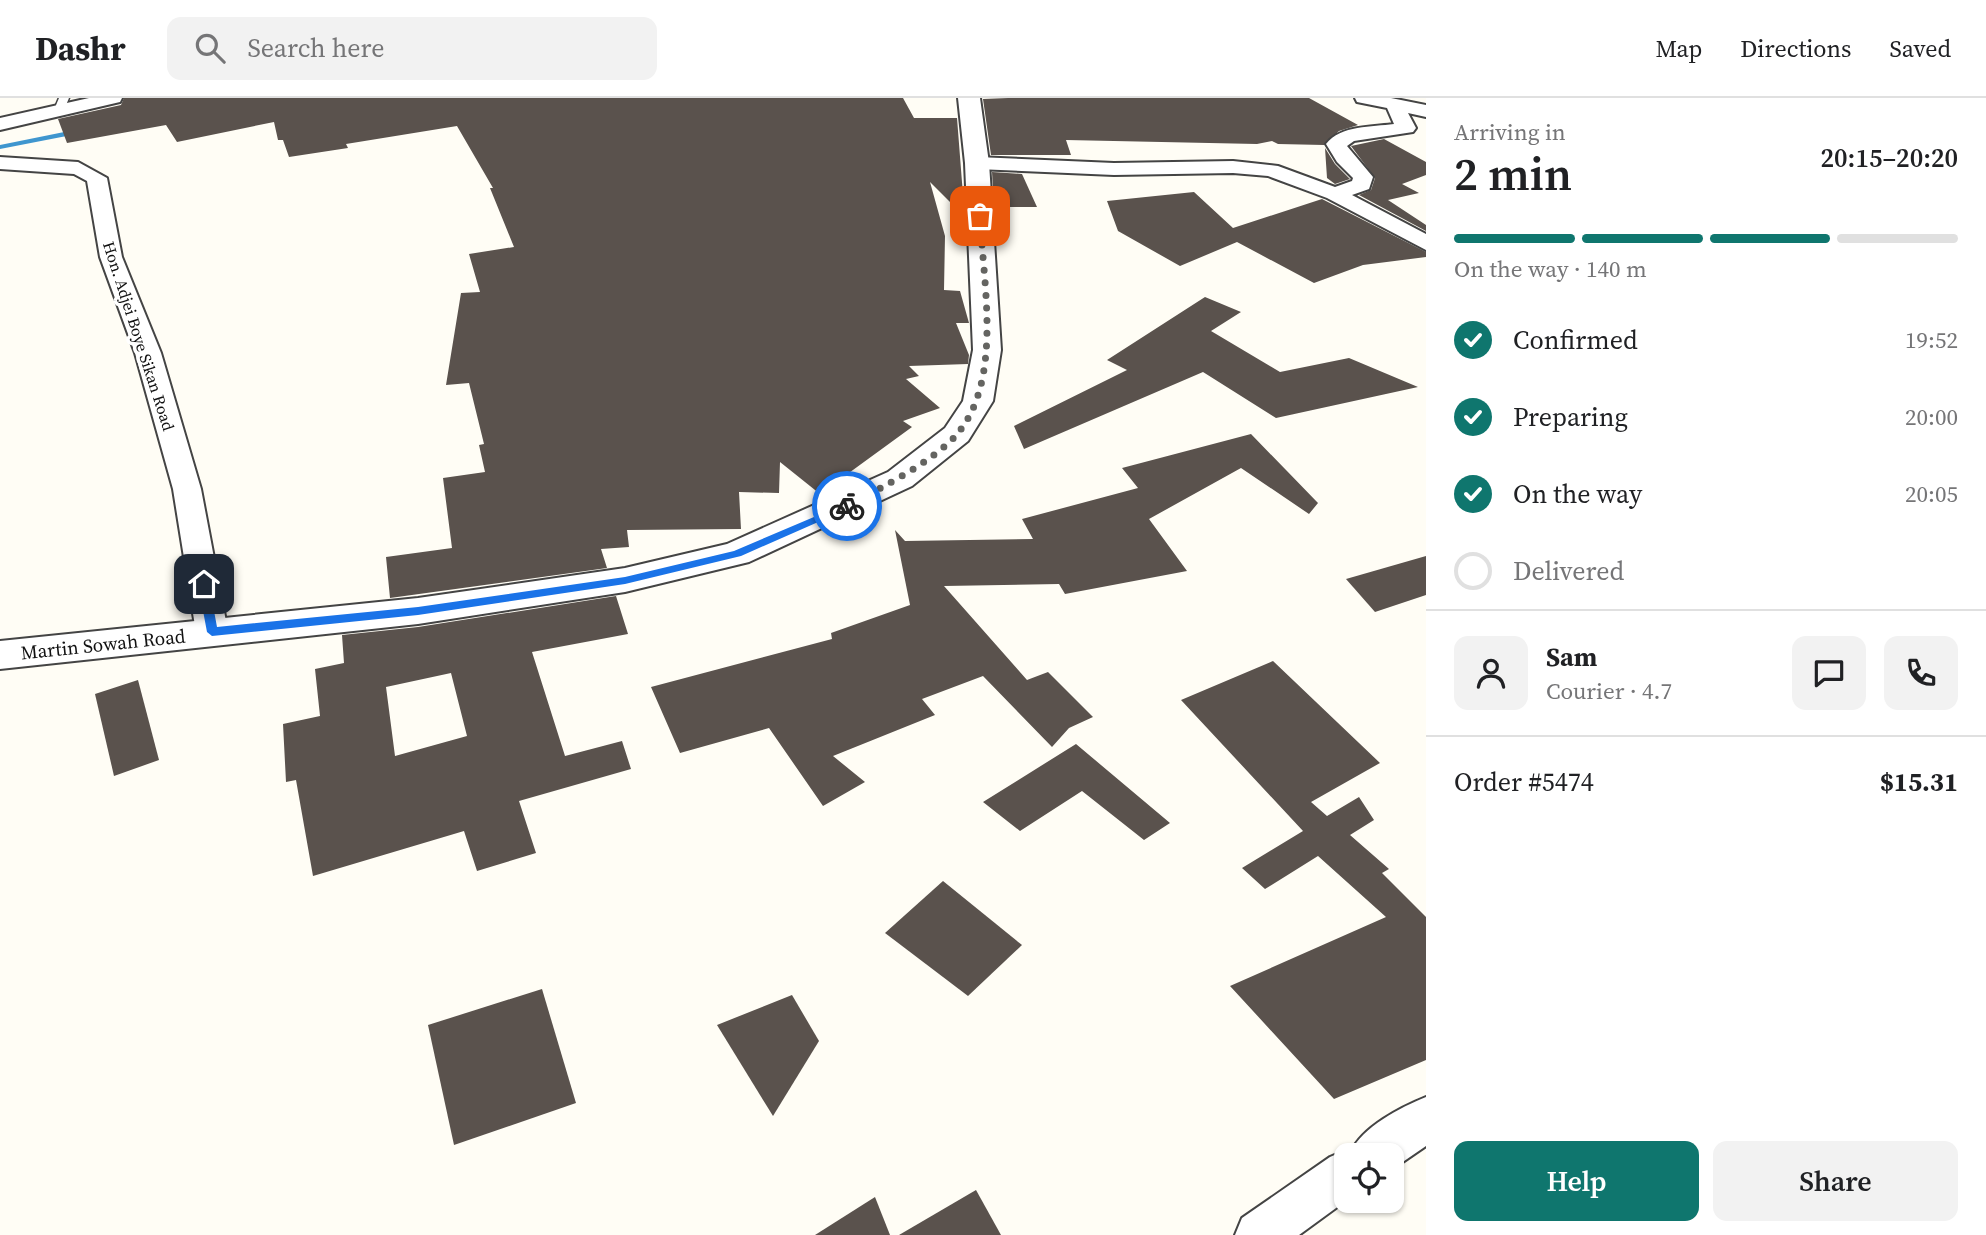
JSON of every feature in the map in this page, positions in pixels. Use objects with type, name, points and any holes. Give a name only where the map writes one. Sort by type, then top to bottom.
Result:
[{"type":"street","points":[[0,124],[62,104],[113,98]]},
{"type":"street","name":"Martin Sowah Road","points":[[0,655],[418,611],[637,578],[737,554],[900,479],[957,435],[978,401],[987,350],[977,163],[969,98]]},
{"type":"street","points":[[1364,98],[1426,111]]},
{"type":"street","points":[[1334,194],[1362,185],[1363,177],[1343,158],[1336,144],[1349,136],[1406,128],[1395,106]]},
{"type":"street","name":"Hon. Adjei Boye Sikan Road","points":[[0,163],[78,168],[97,178],[111,257],[148,353],[187,489],[212,632]]},
{"type":"street","points":[[977,163],[1114,169],[1233,167],[1271,170],[1334,194],[1426,243]]},
{"type":"street","points":[[1391,1143],[1426,1119]]},
{"type":"street","points":[[1259,1235],[1334,1182]]},
{"type":"building","points":[[124,98],[903,98],[914,118],[957,118],[964,208],[956,208],[930,182],[945,236],[944,290],[960,291],[969,323],[956,323],[969,355],[968,364],[909,366],[919,376],[906,379],[940,408],[903,421],[912,427],[820,494],[780,462],[779,493],[739,492],[741,529],[627,530],[629,547],[601,549],[607,568],[390,598],[386,557],[452,548],[443,478],[485,472],[479,445],[484,444],[469,383],[446,385],[461,293],[480,292],[469,254],[514,247],[490,188],[493,188],[457,126],[346,144],[348,148],[289,157],[283,140],[278,140],[274,122],[177,142],[166,125],[67,143],[58,119],[121,105]]},
{"type":"building","points":[[1309,98],[1358,125],[1339,131],[1324,145],[1278,144],[1272,141],[1257,144],[1066,140],[1071,155],[991,155],[983,99]]},
{"type":"building","points":[[1384,139],[1426,162],[1426,175],[1402,184],[1419,193],[1388,200],[1426,225],[1426,231],[1359,195],[1371,190],[1375,178],[1351,146]]},
{"type":"building","points":[[1325,148],[1335,164],[1350,179],[1335,184],[1327,178]]},
{"type":"building","points":[[992,172],[1022,174],[1037,207],[994,207]]},
{"type":"building","points":[[1194,192],[1233,228],[1322,199],[1426,252],[1426,257],[1363,265],[1314,283],[1237,242],[1180,266],[1118,231],[1107,201]]},
{"type":"building","points":[[1205,297],[1241,312],[1211,331],[1280,372],[1349,358],[1418,387],[1276,418],[1203,372],[1024,449],[1014,426],[1127,370],[1107,360]]},
{"type":"building","points":[[1251,434],[1318,503],[1309,514],[1241,468],[1149,519],[1187,571],[1065,594],[1059,584],[944,586],[1027,680],[1048,672],[1093,717],[1069,728],[1052,747],[983,676],[922,699],[935,715],[833,756],[865,782],[823,806],[769,728],[680,753],[651,687],[832,639],[831,633],[910,605],[895,530],[905,541],[1033,539],[1022,519],[1138,488],[1122,468]]},
{"type":"building","points":[[1426,556],[1426,595],[1375,612],[1346,579]]},
{"type":"building","points":[[616,596],[628,634],[532,652],[565,756],[622,741],[631,769],[519,801],[536,853],[477,871],[464,831],[313,876],[296,780],[286,782],[283,724],[320,716],[315,669],[344,663],[342,635],[418,627]],"holes":[[[451,673],[467,736],[395,756],[386,687]]]},
{"type":"building","points":[[1273,661],[1380,763],[1311,802],[1327,816],[1359,797],[1374,820],[1350,835],[1389,869],[1382,873],[1426,917],[1426,1060],[1334,1099],[1230,986],[1386,917],[1318,856],[1265,889],[1242,868],[1303,831],[1181,700]]},
{"type":"building","points":[[138,680],[159,760],[114,776],[95,694]]},
{"type":"building","points":[[1076,744],[1170,823],[1144,840],[1082,791],[1020,831],[983,802]]},
{"type":"building","points":[[943,881],[1022,945],[968,996],[885,933]]},
{"type":"building","points":[[542,989],[576,1103],[454,1145],[428,1025]]},
{"type":"building","points":[[792,995],[819,1041],[773,1116],[717,1025]]},
{"type":"building","points":[[976,1190],[1001,1235],[899,1235]]},
{"type":"building","points":[[875,1197],[890,1235],[815,1235]]},
{"type":"waterway","points":[[0,147],[79,131]]},
{"type":"way so far","points":[[847,506],[900,479],[957,435],[978,401],[987,350],[980,216]]},
{"type":"route","points":[[204,584],[212,632],[418,611],[625,580],[737,554],[847,506]]}]
